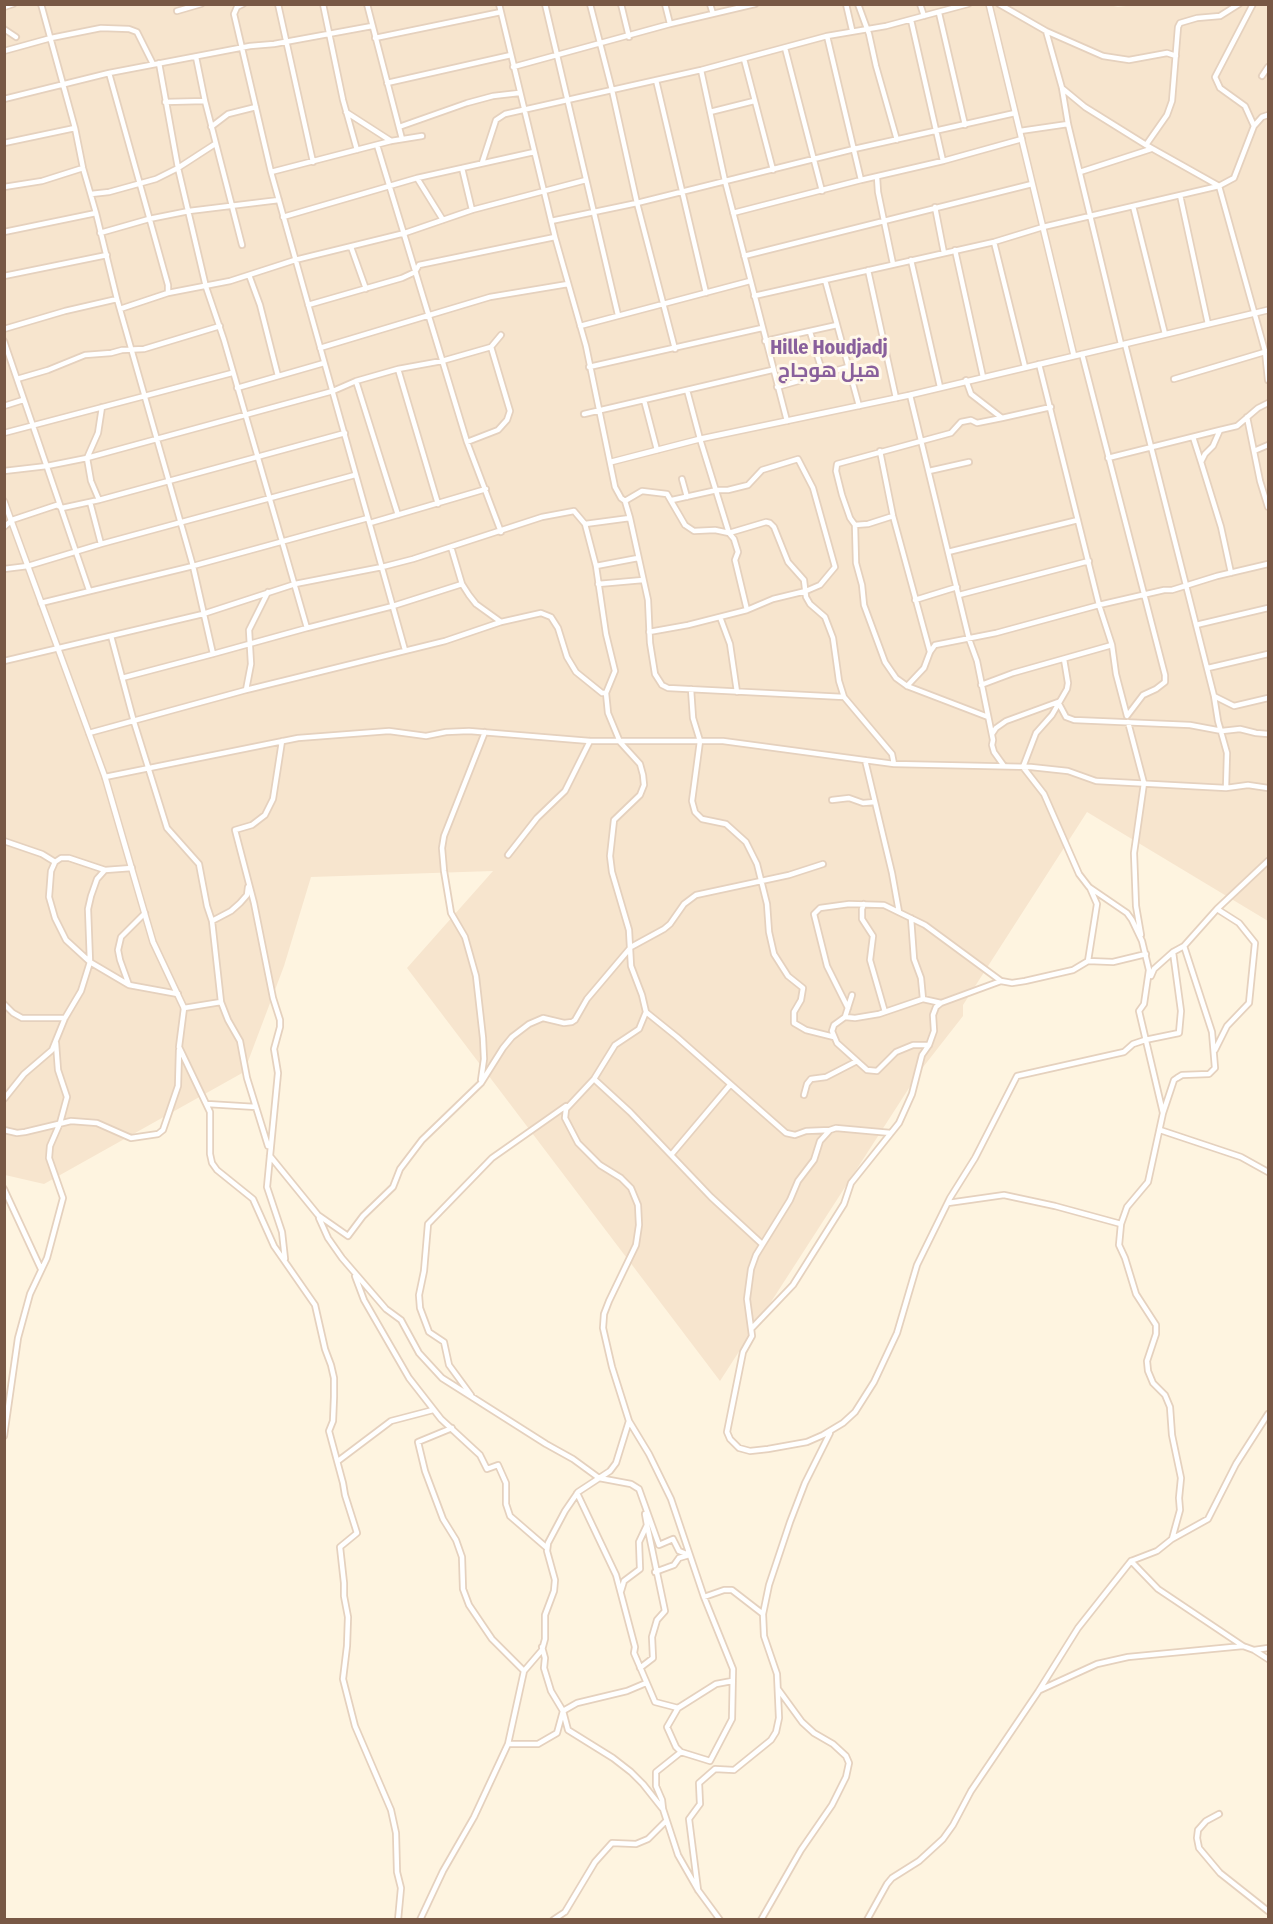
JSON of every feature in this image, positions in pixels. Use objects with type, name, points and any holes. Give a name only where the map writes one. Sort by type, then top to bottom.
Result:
[{"type":"street","points":[[4,7],[13,4]]},
{"type":"street","points":[[41,4],[75,128],[83,168],[130,349],[193,566],[213,654]]},
{"type":"street","points":[[177,11],[201,4]]},
{"type":"street","points":[[278,4],[313,162]]},
{"type":"street","points":[[323,4],[346,112],[357,150]]},
{"type":"street","points":[[368,4],[402,139]]},
{"type":"street","points":[[499,4],[555,237],[586,346],[615,487],[621,498],[626,501],[630,518],[648,600],[649,632],[658,681],[669,688],[844,697]]},
{"type":"street","points":[[545,4],[618,315]]},
{"type":"street","points":[[590,4],[637,203],[675,349]]},
{"type":"street","points":[[621,4],[629,37]]},
{"type":"street","points":[[665,4],[670,24]]},
{"type":"street","points":[[711,4],[713,15]]},
{"type":"street","points":[[513,67],[670,24],[755,4]]},
{"type":"street","points":[[846,4],[852,30]]},
{"type":"street","points":[[858,4],[867,28],[897,140]]},
{"type":"street","points":[[920,4],[924,16]]},
{"type":"street","points":[[482,163],[496,120],[505,114],[701,70],[827,36],[911,20],[968,4]]},
{"type":"street","points":[[989,4],[1074,356]]},
{"type":"street","points":[[999,4],[1046,31],[1103,56],[1130,60],[1167,53],[1176,56]]},
{"type":"street","points":[[1146,145],[1167,114],[1172,101],[1180,23],[1220,16],[1239,4]]},
{"type":"street","points":[[1253,4],[1215,76],[1220,88],[1245,106],[1254,126]]},
{"type":"street","points":[[237,5],[234,14],[283,217],[405,650]]},
{"type":"street","points":[[375,38],[501,12]]},
{"type":"street","points":[[939,13],[965,125]]},
{"type":"street","points":[[911,20],[943,161]]},
{"type":"street","points":[[4,99],[153,64],[372,26]]},
{"type":"street","points":[[4,51],[51,38],[101,28],[134,30],[153,64]]},
{"type":"street","points":[[4,29],[16,37]]},
{"type":"street","points":[[1046,31],[1062,88],[1068,124],[1090,216],[1152,446],[1208,668],[1218,721],[1227,753],[1226,788]]},
{"type":"street","points":[[827,36],[861,180]]},
{"type":"street","points":[[784,48],[822,191]]},
{"type":"street","points":[[387,83],[511,55]]},
{"type":"street","points":[[196,57],[215,144],[242,245]]},
{"type":"street","points":[[744,59],[773,170]]},
{"type":"street","points":[[159,63],[178,168],[206,287],[220,327],[307,628]]},
{"type":"street","points":[[1262,76],[1269,66]]},
{"type":"street","points":[[701,70],[725,181],[787,422]]},
{"type":"street","points":[[109,73],[168,285],[168,293]]},
{"type":"street","points":[[656,80],[706,293]]},
{"type":"street","points":[[1062,88],[1085,107],[1152,149],[1219,186],[1254,313],[1267,351],[1269,380]]},
{"type":"street","points":[[399,127],[467,103],[493,96],[519,93]]},
{"type":"street","points":[[165,102],[205,101]]},
{"type":"street","points":[[710,112],[754,101]]},
{"type":"street","points":[[211,127],[228,114],[256,107]]},
{"type":"street","points":[[346,112],[391,141]]},
{"type":"street","points":[[551,221],[637,203],[854,149],[1015,113]]},
{"type":"street","points":[[754,296],[994,242],[1043,227],[1219,186],[1234,178],[1254,126],[1262,117],[1269,115]]},
{"type":"street","points":[[1020,131],[1068,124]]},
{"type":"street","points":[[4,143],[75,128]]},
{"type":"street","points":[[272,172],[391,141],[422,136]]},
{"type":"street","points":[[733,213],[1022,139]]},
{"type":"street","points":[[91,194],[140,185],[178,168],[215,144]]},
{"type":"street","points":[[377,145],[467,442],[501,532]]},
{"type":"street","points":[[1080,172],[1152,149]]},
{"type":"street","points":[[283,217],[417,178],[534,152]]},
{"type":"street","points":[[4,187],[42,181],[83,168]]},
{"type":"street","points":[[462,168],[472,210]]},
{"type":"street","points":[[877,177],[893,264]]},
{"type":"street","points":[[417,178],[443,220]]},
{"type":"street","points":[[120,309],[168,293],[206,287],[295,260],[405,233],[472,210],[586,180]]},
{"type":"street","points":[[744,256],[1032,184]]},
{"type":"street","points":[[1180,195],[1208,324]]},
{"type":"street","points":[[100,233],[149,219],[189,211],[231,204],[279,200]]},
{"type":"street","points":[[1133,206],[1166,334]]},
{"type":"street","points":[[935,207],[944,253]]},
{"type":"street","points":[[4,232],[96,213]]},
{"type":"street","points":[[308,305],[402,278],[415,272],[419,265],[555,237]]},
{"type":"street","points":[[994,242],[1025,367]]},
{"type":"street","points":[[351,247],[366,289]]},
{"type":"street","points":[[955,250],[983,376]]},
{"type":"street","points":[[4,276],[107,255]]},
{"type":"street","points":[[911,260],[940,387]]},
{"type":"street","points":[[868,270],[896,398]]},
{"type":"street","points":[[249,275],[260,305],[278,376]]},
{"type":"street","points":[[825,280],[859,406]]},
{"type":"street","points":[[580,326],[750,282]]},
{"type":"street","points":[[320,348],[490,297],[568,284]]},
{"type":"street","points":[[4,329],[117,299]]},
{"type":"street","points":[[611,462],[700,439],[910,395],[1269,310]]},
{"type":"street","points":[[765,341],[837,325]]},
{"type":"street","points":[[17,379],[86,355],[144,349],[220,327]]},
{"type":"street","points":[[589,367],[762,328]]},
{"type":"street","points":[[810,332],[823,374]]},
{"type":"street","points":[[4,471],[87,458],[333,391],[356,381],[398,369],[442,361],[491,347],[501,335]]},
{"type":"street","points":[[4,341],[89,590]]},
{"type":"street","points":[[467,442],[498,430],[507,420],[510,411],[491,347]]},
{"type":"street","points":[[1174,379],[1267,351]]},
{"type":"street","points":[[1082,354],[1165,682],[1143,695],[1127,716]]},
{"type":"street","points":[[237,388],[324,363]]},
{"type":"street","points":[[1039,364],[1099,604],[1112,645],[1116,674],[1144,783],[1134,853],[1136,906],[1149,970],[1144,1004],[1139,1011],[1163,1113]]},
{"type":"street","points":[[777,387],[848,367]]},
{"type":"street","points":[[398,369],[438,504]]},
{"type":"street","points":[[584,414],[772,370]]},
{"type":"street","points":[[4,433],[232,373]]},
{"type":"street","points":[[966,380],[971,394],[1002,418]]},
{"type":"street","points":[[356,381],[398,515]]},
{"type":"street","points":[[687,390],[729,533],[734,539],[738,552],[735,560],[747,610]]},
{"type":"street","points":[[910,395],[969,639],[977,661],[994,752],[1004,766]]},
{"type":"street","points":[[4,406],[24,400]]},
{"type":"street","points":[[644,400],[657,450]]},
{"type":"street","points":[[1108,458],[1237,426],[1257,408],[1269,403]]},
{"type":"street","points":[[988,717],[907,686],[896,678],[885,662],[864,605],[856,563],[855,525],[850,518],[842,495],[836,471],[837,464],[951,433],[961,422],[971,420],[977,423],[1051,406]]},
{"type":"street","points":[[99,500],[91,482],[87,458],[98,433],[102,407]]},
{"type":"street","points":[[1247,417],[1260,481],[1269,507]]},
{"type":"street","points":[[1201,462],[1213,446],[1220,430]]},
{"type":"street","points":[[4,527],[12,520],[57,505],[62,508],[99,500],[345,433]]},
{"type":"street","points":[[1193,437],[1221,527],[1231,573]]},
{"type":"street","points":[[1254,451],[1269,445]]},
{"type":"street","points":[[880,451],[893,516],[930,652]]},
{"type":"street","points":[[649,632],[747,610],[773,599],[806,591],[820,585],[833,570],[835,563],[813,488],[800,461],[792,460],[762,471],[748,485],[672,500]]},
{"type":"street","points":[[929,471],[969,462]]},
{"type":"street","points":[[4,569],[28,566],[355,475]]},
{"type":"street","points":[[682,478],[687,497]]},
{"type":"street","points":[[1260,481],[1269,480]]},
{"type":"street","points":[[41,603],[193,566],[282,541],[398,515],[486,489]]},
{"type":"street","points":[[626,501],[642,490],[667,494],[685,525],[694,531],[715,530],[729,533],[766,522],[770,523],[774,527],[788,562],[804,580],[810,603],[825,617],[833,638],[839,681],[844,697],[892,754],[894,764]]},
{"type":"street","points":[[4,501],[105,777],[153,942],[184,1008],[179,1047],[179,1081],[161,1132],[147,1137],[131,1138],[97,1123],[71,1121],[25,1132],[4,1130]]},
{"type":"street","points":[[90,502],[101,544]]},
{"type":"street","points":[[4,661],[203,614],[295,584],[382,567],[501,532],[542,517],[574,511],[585,524],[596,566],[606,634],[615,670],[606,693],[608,713],[620,742],[640,764],[644,775],[644,785],[640,795],[616,816],[612,830],[612,872],[628,921],[631,966],[646,1012],[786,1133],[795,1135],[806,1131],[836,1128],[891,1133]]},
{"type":"street","points":[[855,525],[868,524],[893,516]]},
{"type":"street","points":[[585,524],[630,518]]},
{"type":"street","points":[[948,552],[1078,520]]},
{"type":"street","points":[[451,547],[462,584],[476,604],[501,622]]},
{"type":"street","points":[[596,566],[638,558]]},
{"type":"street","points":[[959,595],[1089,561]]},
{"type":"street","points":[[907,686],[924,668],[935,645],[969,639],[1099,604],[1186,586],[1269,564]]},
{"type":"street","points":[[598,584],[643,580]]},
{"type":"street","points":[[122,678],[393,606],[462,584]]},
{"type":"street","points":[[915,600],[957,587]]},
{"type":"street","points":[[246,690],[251,664],[249,630],[268,592]]},
{"type":"street","points":[[1196,625],[1269,608]]},
{"type":"street","points":[[89,733],[246,690],[445,641],[501,622],[542,613],[551,617],[558,628],[570,665],[602,693],[606,693]]},
{"type":"street","points":[[720,617],[730,644],[737,692]]},
{"type":"street","points":[[111,636],[134,722],[167,828],[199,864],[212,921],[222,1002],[228,1020],[240,1041],[247,1078],[269,1149],[267,1187],[282,1232],[285,1262]]},
{"type":"street","points":[[981,685],[1013,673],[1112,645]]},
{"type":"street","points":[[1208,668],[1269,654]]},
{"type":"street","points":[[1023,767],[1036,733],[1052,714],[1068,684],[1064,659]]},
{"type":"street","points":[[690,689],[693,718],[700,741],[692,801],[695,812],[702,819],[726,824],[746,842],[757,864],[767,904],[769,932],[774,954],[788,976],[803,988],[801,1000],[794,1012],[794,1023],[806,1030],[834,1037]]},
{"type":"street","points":[[1214,696],[1234,706],[1269,698]]},
{"type":"street","points":[[1058,702],[1066,717],[1074,720],[1190,725],[1222,731],[1240,729],[1269,734]]},
{"type":"street","points":[[992,734],[1006,721],[1058,702]]},
{"type":"street","points":[[105,777],[282,741],[388,731],[426,736],[446,732],[485,732],[590,741],[620,742],[652,739],[752,743],[894,764],[1023,767],[1068,771],[1096,781],[1226,788],[1248,785],[1269,788]]},
{"type":"street","points":[[481,1083],[484,1059],[476,975],[465,938],[451,913],[442,848],[444,836],[485,732]]},
{"type":"street","points":[[269,1149],[278,1073],[274,1049],[280,1020],[235,830],[252,825],[265,815],[273,799],[282,741]]},
{"type":"street","points":[[508,855],[537,818],[565,791],[590,741]]},
{"type":"street","points":[[865,760],[899,912]]},
{"type":"street","points":[[1023,767],[1044,794],[1074,865],[1097,904],[1088,961]]},
{"type":"street","points":[[832,800],[849,798],[865,803],[874,802]]},
{"type":"street","points":[[4,841],[22,846],[56,862]]},
{"type":"street","points":[[132,868],[105,870],[69,858],[61,858],[51,871],[50,897],[55,918],[66,940],[90,962],[129,986],[178,994]]},
{"type":"street","points":[[1148,981],[1154,969],[1173,952],[1184,946],[1217,909],[1269,861]]},
{"type":"street","points":[[270,1156],[318,1215],[345,1236],[351,1235],[363,1216],[393,1187],[400,1169],[422,1140],[481,1083],[512,1037],[529,1024],[543,1018],[564,1023],[575,1020],[587,999],[631,947],[664,929],[684,904],[696,896],[789,875],[823,864]]},
{"type":"street","points":[[212,921],[231,911],[247,895],[249,885],[244,867]]},
{"type":"street","points":[[4,1099],[24,1074],[52,1050],[65,1018],[81,991],[90,962],[88,909],[90,896],[97,879],[105,870]]},
{"type":"street","points":[[1089,887],[1126,913],[1142,941]]},
{"type":"street","points":[[848,1008],[827,966],[814,914],[820,908],[864,904],[884,905],[925,925],[1001,981],[1012,983],[1046,977],[1088,961],[1113,962],[1146,954]]},
{"type":"street","points":[[864,904],[862,919],[873,936],[870,960],[885,1012]]},
{"type":"street","points":[[1214,1053],[1227,1026],[1249,1004],[1255,943],[1239,923],[1217,909]]},
{"type":"street","points":[[129,986],[118,950],[121,937],[145,913]]},
{"type":"street","points":[[911,918],[914,959],[921,978],[923,999]]},
{"type":"street","points":[[1172,1539],[1180,1510],[1181,1478],[1172,1435],[1170,1407],[1165,1395],[1153,1383],[1148,1371],[1147,1361],[1156,1334],[1156,1325],[1136,1294],[1119,1245],[1121,1224],[1127,1207],[1148,1182],[1163,1113],[1174,1080],[1182,1075],[1209,1074],[1215,1068],[1212,1032],[1184,946]]},
{"type":"street","points":[[830,1130],[820,1141],[814,1160],[798,1181],[780,1217],[762,1244],[751,1269],[747,1304],[752,1339],[743,1352],[727,1432],[735,1445],[744,1450],[768,1449],[807,1442],[843,1424],[855,1412],[874,1382],[897,1333],[917,1265],[1017,1076],[1124,1052],[1133,1044],[1179,1033],[1181,1011],[1173,952]]},
{"type":"street","points":[[752,1329],[793,1285],[843,1204],[851,1183],[904,1113],[922,1056],[934,1031],[933,1015],[936,1007],[941,1003],[1001,981]]},
{"type":"street","points":[[852,995],[845,1017],[834,1025],[832,1031],[844,1050],[867,1070],[877,1071],[896,1052],[913,1045],[929,1045]]},
{"type":"street","points":[[845,1017],[855,1018],[885,1012],[923,999],[941,1003]]},
{"type":"street","points":[[184,1008],[222,1002]]},
{"type":"street","points":[[4,1004],[22,1018],[65,1018]]},
{"type":"street","points":[[472,1398],[449,1365],[444,1342],[429,1332],[420,1308],[419,1295],[424,1271],[428,1224],[492,1158],[570,1103],[594,1080],[615,1045],[639,1029],[646,1012]]},
{"type":"street","points":[[4,1436],[18,1338],[30,1293],[47,1258],[63,1198],[49,1158],[50,1146],[67,1098],[58,1070],[56,1043]]},
{"type":"street","points":[[179,1047],[207,1104],[211,1118],[210,1154],[212,1162],[217,1170],[253,1199],[274,1246],[315,1305],[325,1349],[332,1365],[333,1421],[329,1431],[357,1533],[340,1547],[348,1617],[343,1679],[355,1726],[392,1810],[396,1833],[397,1872],[401,1888],[398,1920]]},
{"type":"street","points":[[804,1095],[811,1079],[826,1077],[856,1061]]},
{"type":"street","points":[[594,1080],[630,1112],[711,1197],[762,1244]]},
{"type":"street","points":[[671,1155],[730,1085]]},
{"type":"street","points":[[570,1103],[566,1109],[565,1118],[571,1133],[600,1165],[621,1178],[631,1188],[638,1205],[639,1225],[636,1245],[609,1301],[604,1314],[603,1328],[612,1367],[629,1421],[649,1454],[671,1500],[704,1597],[733,1669],[732,1719],[710,1761],[681,1752],[676,1747],[667,1727],[678,1708],[716,1684],[732,1681]]},
{"type":"street","points":[[207,1104],[256,1107]]},
{"type":"street","points":[[1160,1130],[1241,1157],[1269,1172]]},
{"type":"street","points":[[4,1189],[40,1269]]},
{"type":"street","points":[[948,1203],[1004,1195],[1121,1224]]},
{"type":"street","points":[[318,1215],[328,1238],[354,1273],[386,1309],[401,1320],[419,1353],[442,1378],[573,1459],[599,1478],[631,1484],[639,1489],[659,1545],[673,1539],[679,1551],[689,1554]]},
{"type":"street","points":[[354,1273],[368,1307],[409,1378],[433,1410],[480,1455],[486,1469],[498,1465],[506,1483],[506,1504],[510,1516],[547,1548],[555,1580],[554,1591],[545,1615],[545,1639],[542,1647],[524,1671],[508,1744],[474,1817],[443,1871],[420,1920]]},
{"type":"street","points":[[338,1461],[391,1421],[433,1410]]},
{"type":"street","points":[[867,1920],[892,1878],[919,1861],[943,1839],[971,1791],[1078,1628],[1131,1560],[1157,1551],[1172,1539],[1208,1520],[1236,1464],[1268,1417]]},
{"type":"street","points":[[547,1548],[565,1510],[577,1493],[610,1471],[616,1463],[629,1421]]},
{"type":"street","points":[[452,1428],[418,1442],[425,1471],[443,1519],[456,1540],[462,1557],[463,1585],[469,1605],[492,1639],[524,1671]]},
{"type":"street","points":[[698,1890],[690,1819],[700,1804],[699,1783],[715,1769],[734,1770],[771,1740],[776,1732],[779,1718],[778,1689],[775,1663],[764,1636],[763,1614],[769,1585],[789,1522],[805,1483],[831,1431]]},
{"type":"street","points":[[577,1493],[609,1557],[635,1647],[634,1653],[646,1683],[655,1702],[678,1708]]},
{"type":"street","points":[[640,1668],[653,1658],[652,1636],[657,1620],[665,1611],[655,1572],[645,1508]]},
{"type":"street","points":[[620,1593],[624,1581],[640,1569],[639,1542],[647,1525]]},
{"type":"street","points":[[655,1572],[674,1565],[679,1558],[689,1554]]},
{"type":"street","points":[[1131,1560],[1158,1589],[1243,1646],[1269,1659]]},
{"type":"street","points":[[704,1597],[724,1590],[732,1590],[763,1614]]},
{"type":"street","points":[[1039,1690],[1097,1664],[1128,1657],[1243,1646]]},
{"type":"street","points":[[542,1647],[546,1658],[544,1668],[549,1685],[563,1711],[568,1730],[631,1772],[663,1809]]},
{"type":"street","points":[[1254,1650],[1269,1648]]},
{"type":"street","points":[[508,1744],[538,1744],[557,1733],[563,1711],[577,1703],[627,1691],[646,1683]]},
{"type":"street","points":[[761,1920],[801,1850],[832,1805],[846,1777],[849,1763],[846,1756],[833,1744],[814,1733],[802,1722],[778,1689]]},
{"type":"street","points":[[681,1752],[656,1772],[656,1785],[678,1855],[698,1890],[720,1920]]},
{"type":"street","points":[[1220,1814],[1206,1821],[1198,1830],[1199,1848],[1220,1873],[1269,1911]]},
{"type":"street","points":[[554,1920],[566,1912],[595,1862],[612,1843],[636,1844],[648,1839],[666,1821]]},
{"type":"shaded area","points":[[1105,4],[1118,7],[1142,4],[1268,5],[1268,921],[1087,812],[963,1005],[963,1016],[920,1071],[720,1381],[407,968],[493,871],[311,877],[284,966],[244,1072],[44,1184],[5,1175],[5,5]]},
{"type":"district","name":"Hille Houdjadj هيل هوجاج","points":[[829,360]]}]
